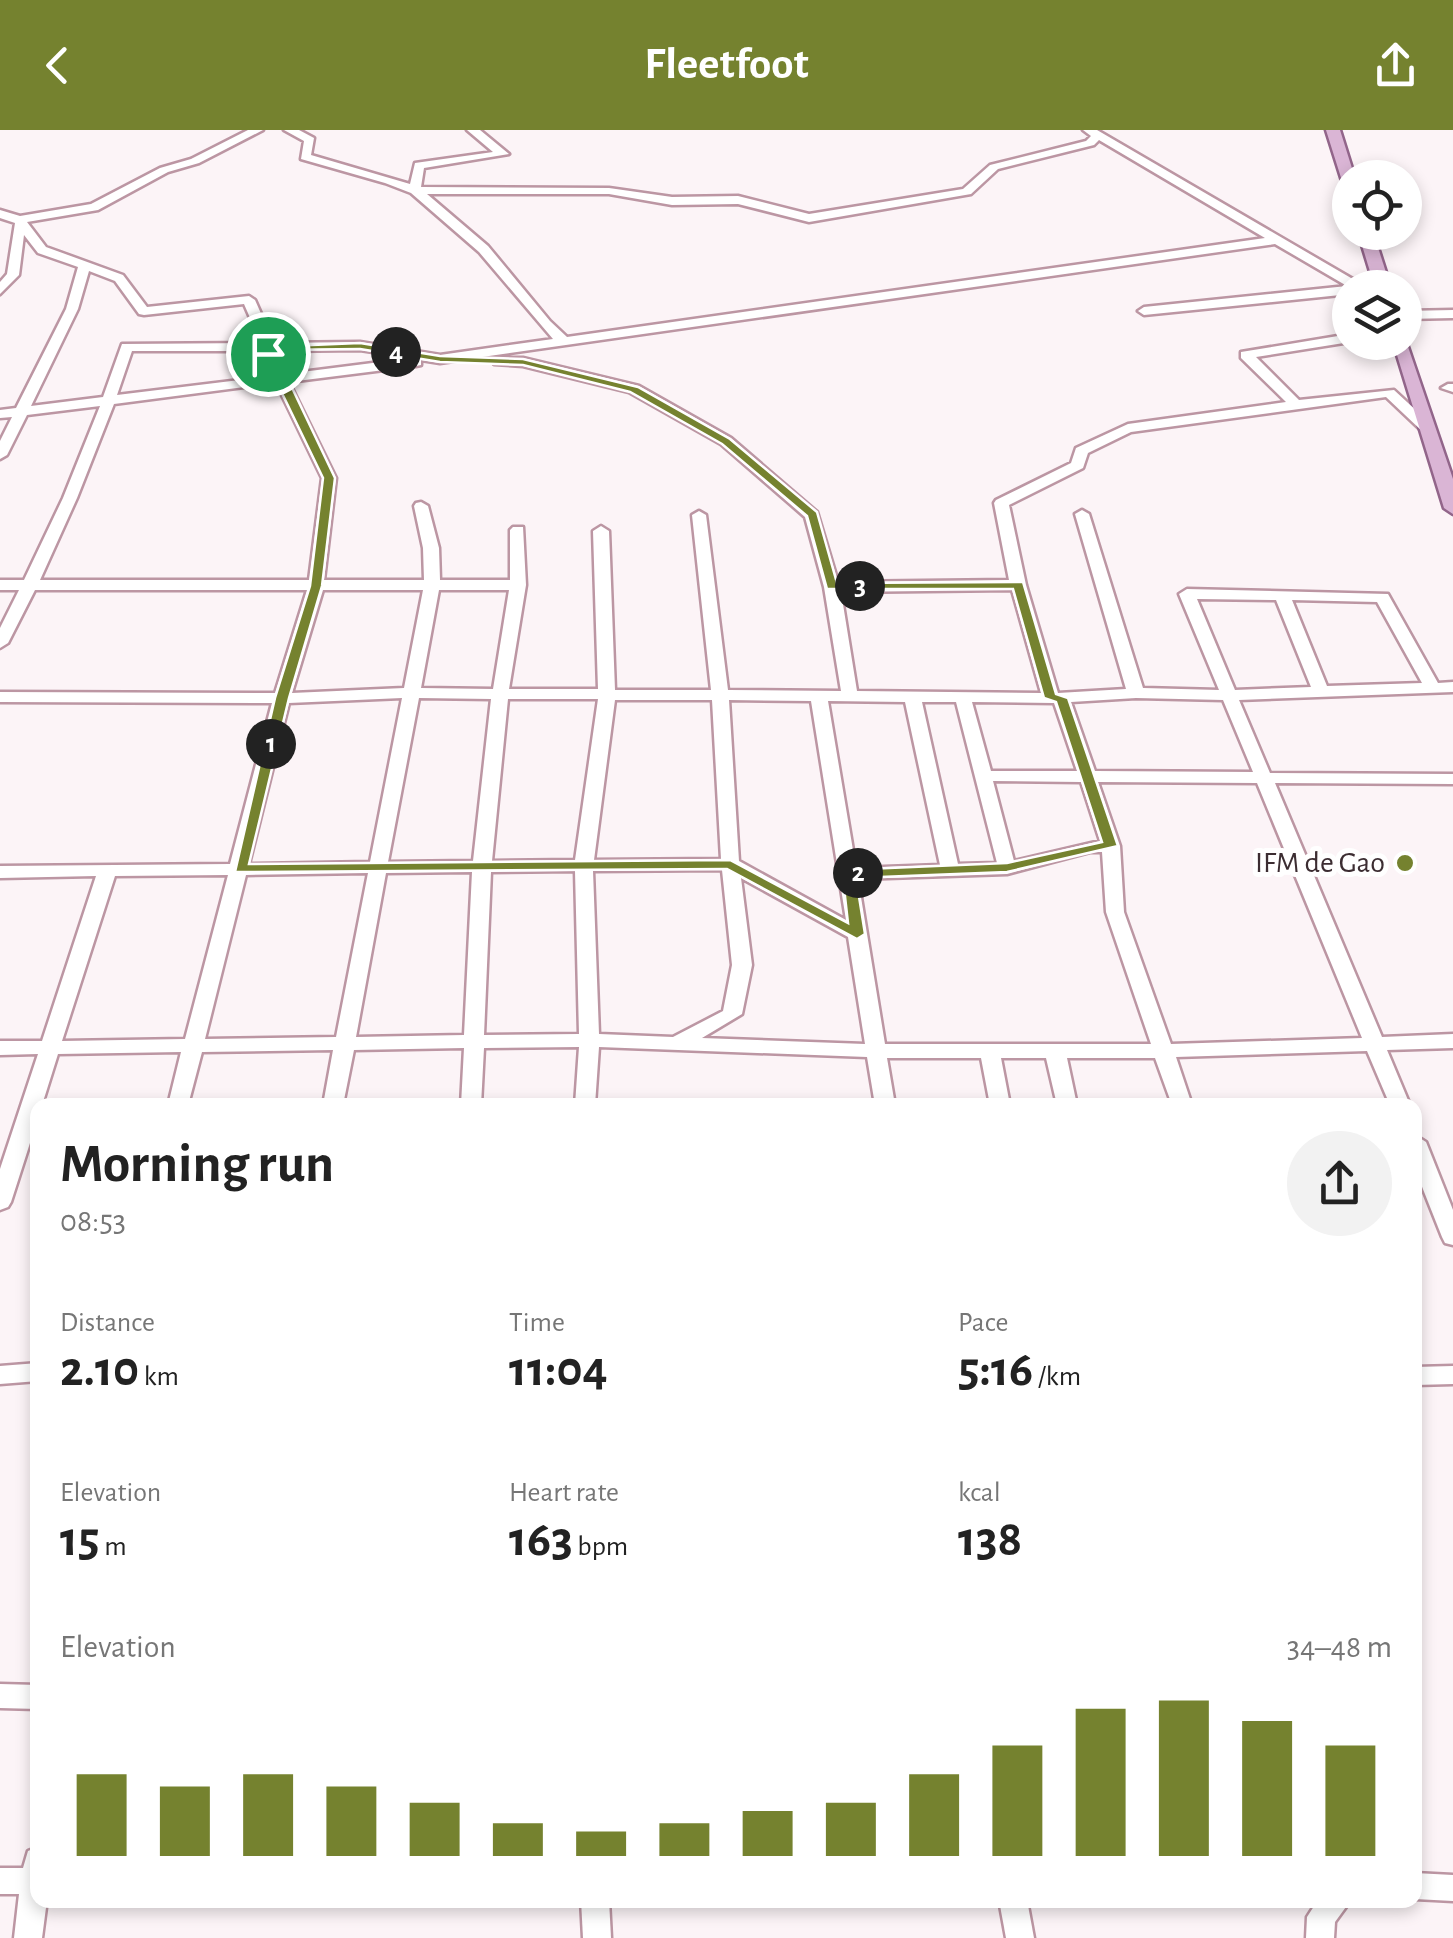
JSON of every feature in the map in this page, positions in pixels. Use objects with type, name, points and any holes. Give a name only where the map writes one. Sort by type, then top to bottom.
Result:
[{"type":"main road","points":[[1333,130],[1342,160]]},
{"type":"main road","points":[[1407,360],[1428,429],[1447,468],[1453,508]]},
{"type":"street","points":[[19,222],[94,207],[164,170],[195,161],[257,130]]},
{"type":"street","points":[[290,130],[310,140],[305,158],[322,166],[402,183],[458,220],[521,292],[538,322],[566,343]]},
{"type":"street","points":[[416,191],[419,166],[503,154],[472,130]]},
{"type":"street","points":[[416,191],[609,191],[672,201],[738,200],[809,218],[967,192],[994,167],[1090,143],[1094,133],[1332,272]]},
{"type":"street","points":[[0,214],[19,222],[42,250],[120,278],[144,311],[249,300],[269,347],[268,354],[283,377],[329,478],[316,586],[282,698],[180,1098]]},
{"type":"street","points":[[0,290],[12,275],[19,222]]},
{"type":"street","points":[[0,414],[566,343],[741,319],[780,308],[1278,240]]},
{"type":"street","points":[[0,455],[72,309],[84,267]]},
{"type":"street","points":[[1144,311],[1332,292]]},
{"type":"street","points":[[1422,315],[1453,314]]},
{"type":"street","points":[[1296,405],[1246,356],[1332,341]]},
{"type":"street","points":[[0,643],[30,586],[110,402],[127,348],[360,346],[440,359],[523,362],[634,390],[726,442],[812,515],[832,587],[850,698]]},
{"type":"street","points":[[1180,1098],[1115,912],[1111,846],[1018,585],[1000,503],[1078,464],[1081,451],[1128,428],[1389,394],[1428,429]]},
{"type":"street","points":[[334,1098],[432,585],[431,548],[422,506]]},
{"type":"street","points":[[1082,514],[1136,693]]},
{"type":"street","points":[[679,1041],[732,1014],[742,965],[730,864],[720,697],[699,515]]},
{"type":"street","points":[[470,1098],[482,864],[500,696],[518,585],[518,530]]},
{"type":"street","points":[[585,1098],[589,1040],[584,864],[607,696],[600,530]]},
{"type":"street","points":[[0,586],[518,585]]},
{"type":"street","points":[[832,587],[1018,585]]},
{"type":"street","points":[[1397,1098],[1186,594],[1382,597],[1432,686]]},
{"type":"street","points":[[1282,596],[1320,689]]},
{"type":"street","points":[[0,696],[282,698],[414,693],[1056,698],[1453,687]]},
{"type":"street","points":[[819,698],[884,1098]]},
{"type":"street","points":[[912,698],[950,870]]},
{"type":"street","points":[[963,698],[1007,868]]},
{"type":"street","points":[[982,776],[1453,779]]},
{"type":"street","points":[[848,874],[1007,868],[1090,846],[1111,846]]},
{"type":"street","points":[[0,892],[4,872],[730,864],[857,934]]},
{"type":"street","points":[[32,1098],[107,872]]},
{"type":"street","points":[[0,1048],[589,1040],[878,1050],[1166,1051],[1453,1042]]},
{"type":"street","points":[[990,1051],[999,1098]]},
{"type":"street","points":[[1055,1051],[1065,1098]]},
{"type":"street","points":[[0,1202],[30,1106]]},
{"type":"street","points":[[1422,1160],[1453,1237]]},
{"type":"street","points":[[0,1375],[30,1373]]},
{"type":"street","points":[[1422,1376],[1453,1375]]},
{"type":"street","points":[[0,1696],[30,1697]]},
{"type":"street","points":[[0,1881],[30,1875]]},
{"type":"street","points":[[1422,1886],[1453,1888]]},
{"type":"street","points":[[28,1938],[32,1908]]},
{"type":"street","points":[[595,1908],[597,1938]]},
{"type":"street","points":[[1015,1908],[1020,1938]]},
{"type":"street","points":[[1320,1938],[1321,1917],[1329,1908]]},
{"type":"place","name":"IFM de Gao","points":[[1405,863]]},
{"type":"route","points":[[360,346],[440,359],[523,362],[634,390],[726,442],[812,515],[832,587],[1018,585],[1051,698],[1062,698],[1111,846],[1090,846],[1007,868],[848,874],[857,934],[730,864],[240,868],[282,698],[316,586],[329,478],[283,377],[268,354],[269,347],[360,346]]}]
